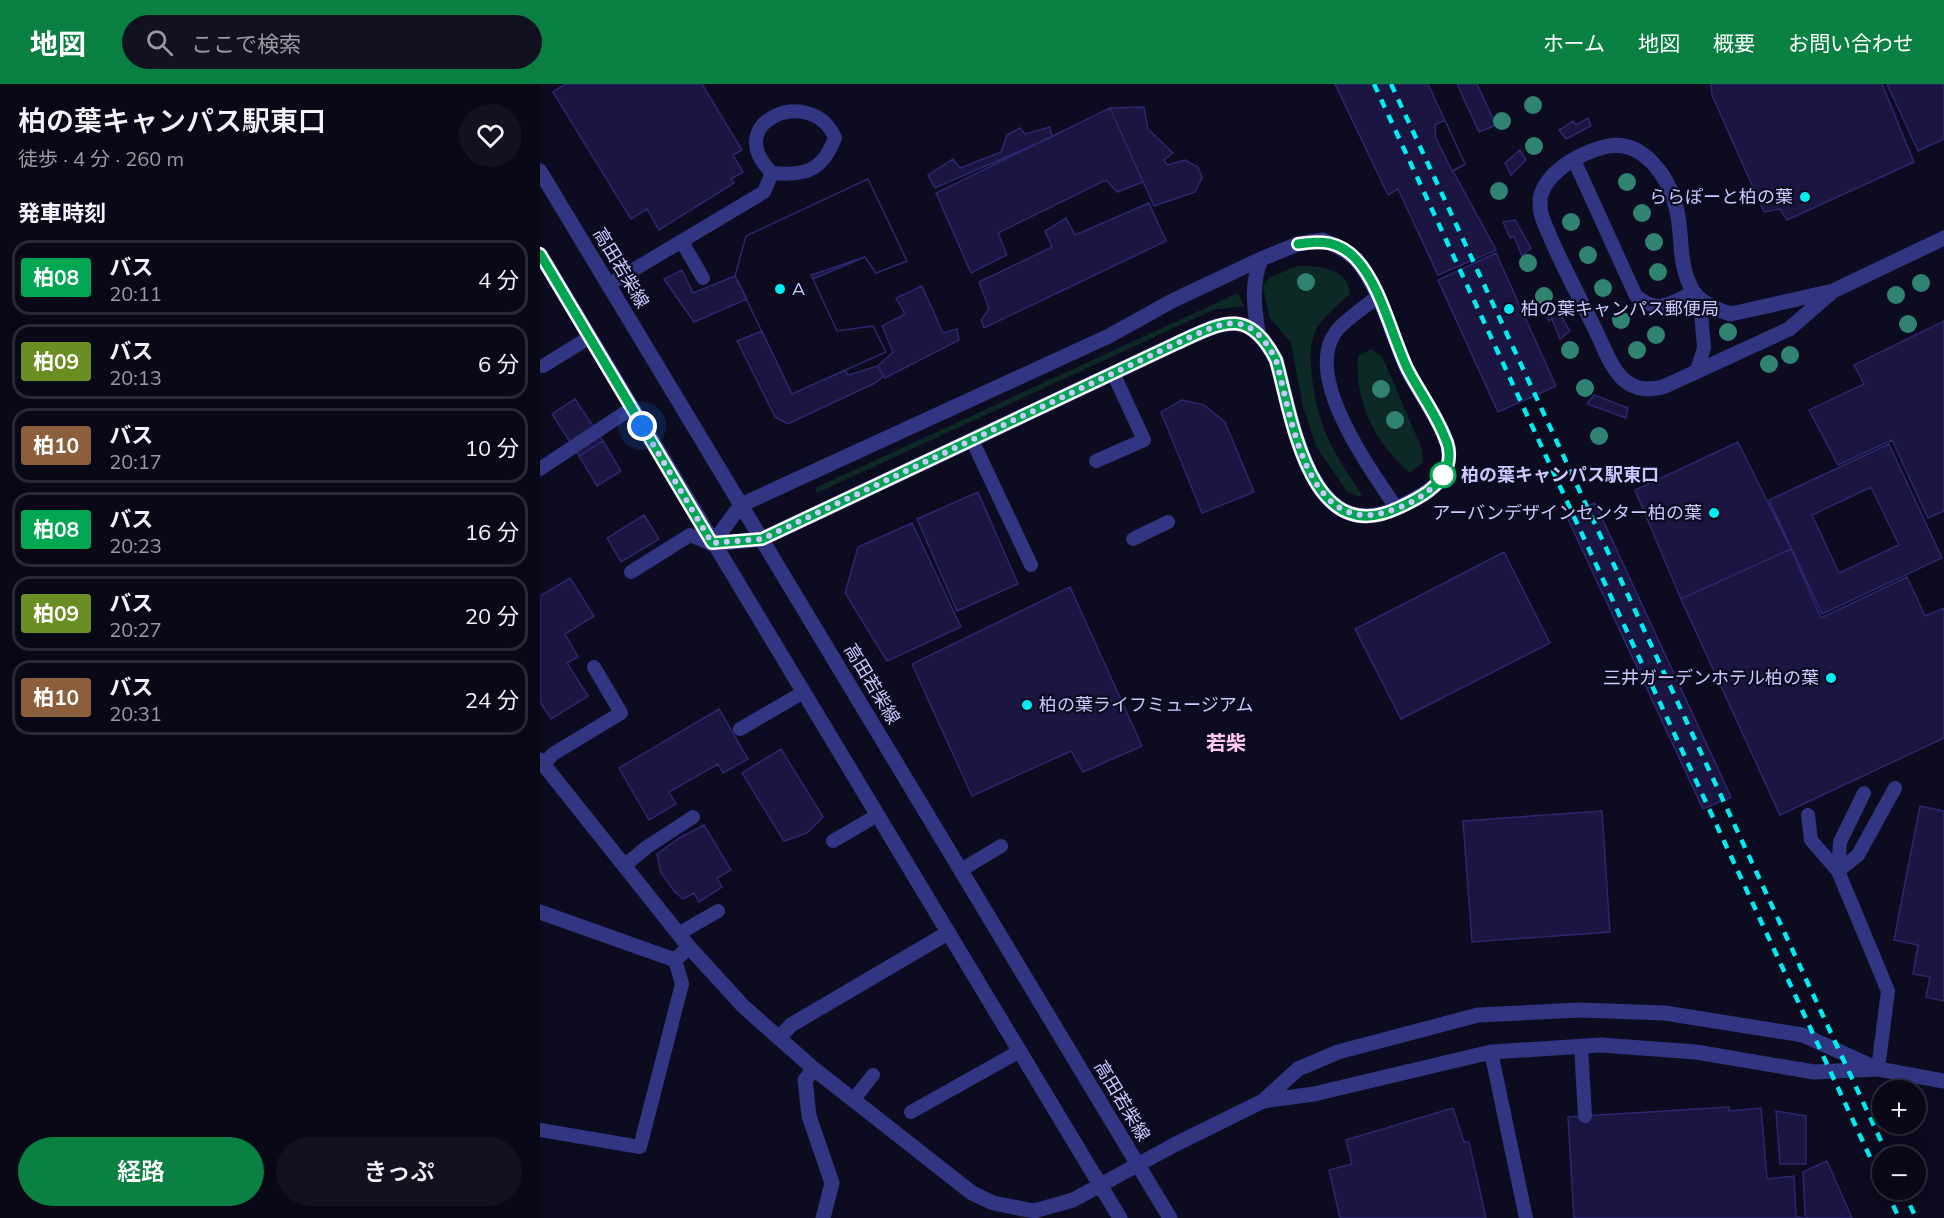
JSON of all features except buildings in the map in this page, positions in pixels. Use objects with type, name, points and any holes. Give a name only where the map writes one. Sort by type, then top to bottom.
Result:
[{"type":"street","points":[[1833,291],[1789,329],[1663,387],[1648,390],[1632,386],[1611,362],[1540,214],[1540,198],[1556,171],[1605,146],[1629,145],[1644,154],[1658,169],[1670,190],[1677,211],[1681,258],[1697,295],[1716,309],[1731,314],[1833,291],[1944,238]]},
{"type":"street","name":"高田若柴線","points":[[540,171],[1170,1218]]},
{"type":"street","points":[[712,543],[741,505],[1109,336],[1172,301],[1261,259],[1298,244],[1323,240],[1343,249],[1357,260],[1377,297],[1407,368],[1444,435],[1449,449],[1448,464],[1434,486],[1397,509],[1369,517],[1351,515],[1332,502],[1317,485],[1301,453],[1276,360],[1258,332],[1252,295],[1253,279],[1261,259]]},
{"type":"street","points":[[540,254],[946,934],[1120,1218]]},
{"type":"street","points":[[712,543],[762,539],[1217,324],[1237,322],[1258,332]]},
{"type":"street","points":[[542,762],[688,947],[743,1006],[814,1069],[972,1193],[993,1203],[1034,1214],[1101,1187],[1138,1165],[1263,1101],[1299,1069],[1338,1052],[1478,1015],[1580,1010],[1665,1013],[1803,1035],[1878,1069],[1944,1082]]},
{"type":"street","points":[[540,912],[675,960],[688,947]]},
{"type":"street","points":[[779,1038],[791,1025],[946,934]]},
{"type":"street","points":[[1263,1101],[1314,1094],[1491,1052],[1581,1046],[1601,1045],[1696,1052],[1814,1072],[1878,1069]]},
{"type":"street","points":[[814,1069],[805,1080],[809,1116],[832,1183],[823,1218]]},
{"type":"lane","points":[[789,103],[814,108],[824,115],[835,138],[828,157],[814,169],[795,175],[772,173],[757,154],[755,136],[759,124],[767,114],[789,103]]},
{"type":"lane","points":[[1574,160],[1636,296],[1648,306],[1660,307],[1697,295],[1704,348],[1697,370]]},
{"type":"lane","points":[[608,285],[764,192],[772,173]]},
{"type":"lane","points":[[682,242],[703,278]]},
{"type":"lane","points":[[1377,297],[1337,330],[1328,349],[1328,371],[1337,407],[1352,439],[1397,509]]},
{"type":"lane","points":[[543,366],[590,337]]},
{"type":"lane","points":[[1096,461],[1134,450],[1144,440],[1113,373]]},
{"type":"lane","points":[[540,468],[632,408]]},
{"type":"lane","points":[[972,440],[1031,565]]},
{"type":"lane","points":[[1133,539],[1168,522]]},
{"type":"lane","points":[[631,572],[690,535],[712,543]]},
{"type":"lane","points":[[542,762],[621,713],[594,667]]},
{"type":"lane","points":[[740,729],[802,693]]},
{"type":"lane","points":[[1838,871],[1858,855],[1895,788]]},
{"type":"lane","points":[[1838,871],[1840,842],[1864,793]]},
{"type":"lane","points":[[1808,815],[1812,840],[1838,871],[1888,991],[1878,1069]]},
{"type":"lane","points":[[833,841],[876,816]]},
{"type":"lane","points":[[624,866],[647,847],[693,817]]},
{"type":"lane","points":[[961,870],[1000,846]]},
{"type":"lane","points":[[678,934],[718,911]]},
{"type":"lane","points":[[540,1130],[640,1147],[682,984],[675,960]]},
{"type":"lane","points":[[1581,1046],[1585,1116]]},
{"type":"lane","points":[[911,1112],[1018,1052]]},
{"type":"lane","points":[[1491,1052],[1526,1218]]},
{"type":"lane","points":[[854,1099],[873,1075]]},
{"type":"green space","points":[[1297,266],[1331,270],[1344,278],[1348,285],[1350,294],[1328,314],[1314,334],[1311,364],[1318,412],[1323,426],[1335,453],[1362,495],[1360,497],[1347,492],[1316,446],[1303,407],[1291,343],[1269,317],[1263,286],[1269,278]]},
{"type":"green space","points":[[1238,293],[1244,306],[1213,310],[817,493],[815,488]]},
{"type":"green space","points":[[1371,349],[1381,356],[1386,365],[1422,449],[1423,462],[1410,473],[1387,449],[1364,406],[1360,390],[1358,356]]},
{"type":"railway","points":[[1374,84],[1872,1161]]},
{"type":"railway","points":[[1391,84],[1883,1146]]},
{"type":"railway","points":[[1891,1200],[1899,1218]]},
{"type":"railway","points":[[1908,1200],[1916,1218]]},
{"type":"bus line","name":"柏08","points":[[540,254],[712,543],[762,539],[1217,324],[1227,322],[1249,326],[1258,332],[1269,347],[1276,360],[1301,453],[1317,485],[1332,502],[1351,515],[1369,517],[1397,509],[1425,494],[1442,478],[1448,464],[1449,449],[1444,435],[1407,368],[1377,297],[1357,260],[1343,249],[1323,240],[1298,244]]},
{"type":"place","name":"ららぽーと柏の葉","points":[[1805,197]]},
{"type":"place","name":"A","points":[[780,289]]},
{"type":"place","name":"柏の葉キャンパス郵便局","points":[[1509,309]]},
{"type":"place","name":"柏の葉キャンパス駅東口","points":[[1443,475]]},
{"type":"place","name":"アーバンデザインセンター柏の葉","points":[[1714,513]]},
{"type":"place","name":"三井ガーデンホテル柏の葉","points":[[1831,678]]},
{"type":"place","name":"柏の葉ライフミュージアム","points":[[1027,705]]},
{"type":"district","name":"若柴","points":[[1226,743]]},
{"type":"route","points":[[642,426],[712,543],[762,539],[1217,324],[1237,322],[1258,332],[1276,360],[1301,453],[1317,485],[1332,502],[1351,515],[1369,517],[1397,509],[1425,494],[1443,475]]}]
